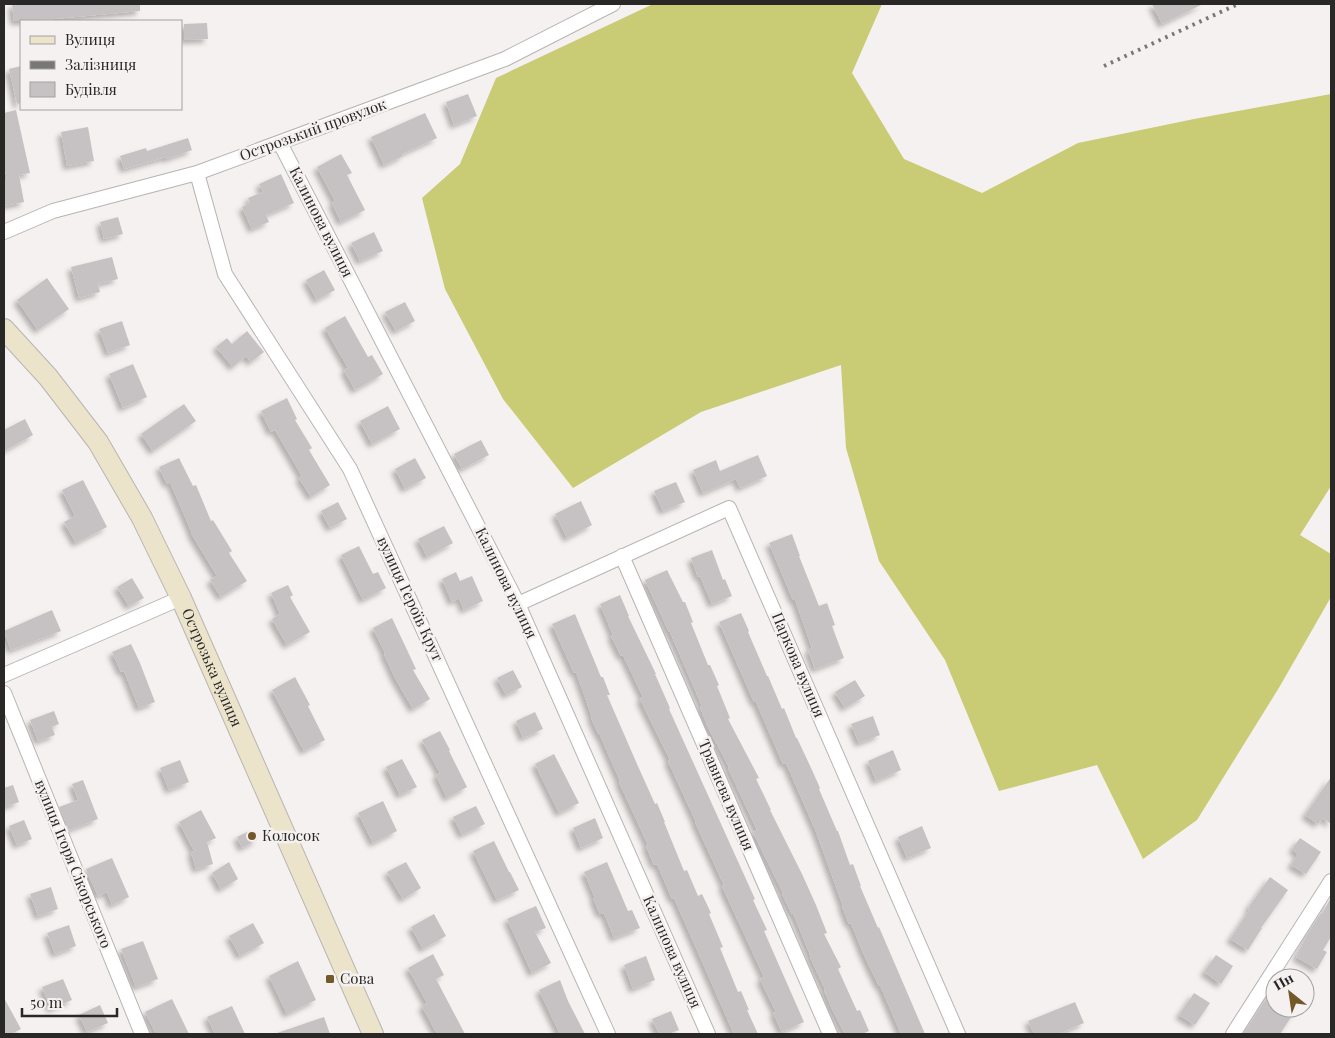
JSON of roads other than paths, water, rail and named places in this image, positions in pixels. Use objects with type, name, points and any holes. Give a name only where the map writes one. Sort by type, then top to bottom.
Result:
[{"type":"main road","name":"Острозька вулиця","points":[[4,329],[48,377],[98,442],[142,518],[181,598],[373,1034]]},
{"type":"street","name":"Острозький провулок","points":[[4,232],[54,211],[197,173],[505,60],[613,4]]},
{"type":"street","name":"Калинова вулиця","points":[[280,142],[518,604],[708,1034]]},
{"type":"street","name":"вулиця Героїв Крут","points":[[197,173],[225,274],[350,469],[608,1034]]},
{"type":"street","name":"Паркова вулиця","points":[[518,604],[728,508],[958,1034]]},
{"type":"street","name":"Травнева вулиця","points":[[622,556],[830,1034]]},
{"type":"street","points":[[4,674],[181,598]]},
{"type":"street","name":"вулиця Ігоря Сікорського","points":[[4,693],[142,1034]]},
{"type":"street","points":[[1232,1034],[1331,881]]},
{"type":"railway","points":[[1104,66],[1238,4]]},
{"type":"place","name":"Колосок","points":[[252,836]]},
{"type":"place","name":"Сова","points":[[330,979]]}]
